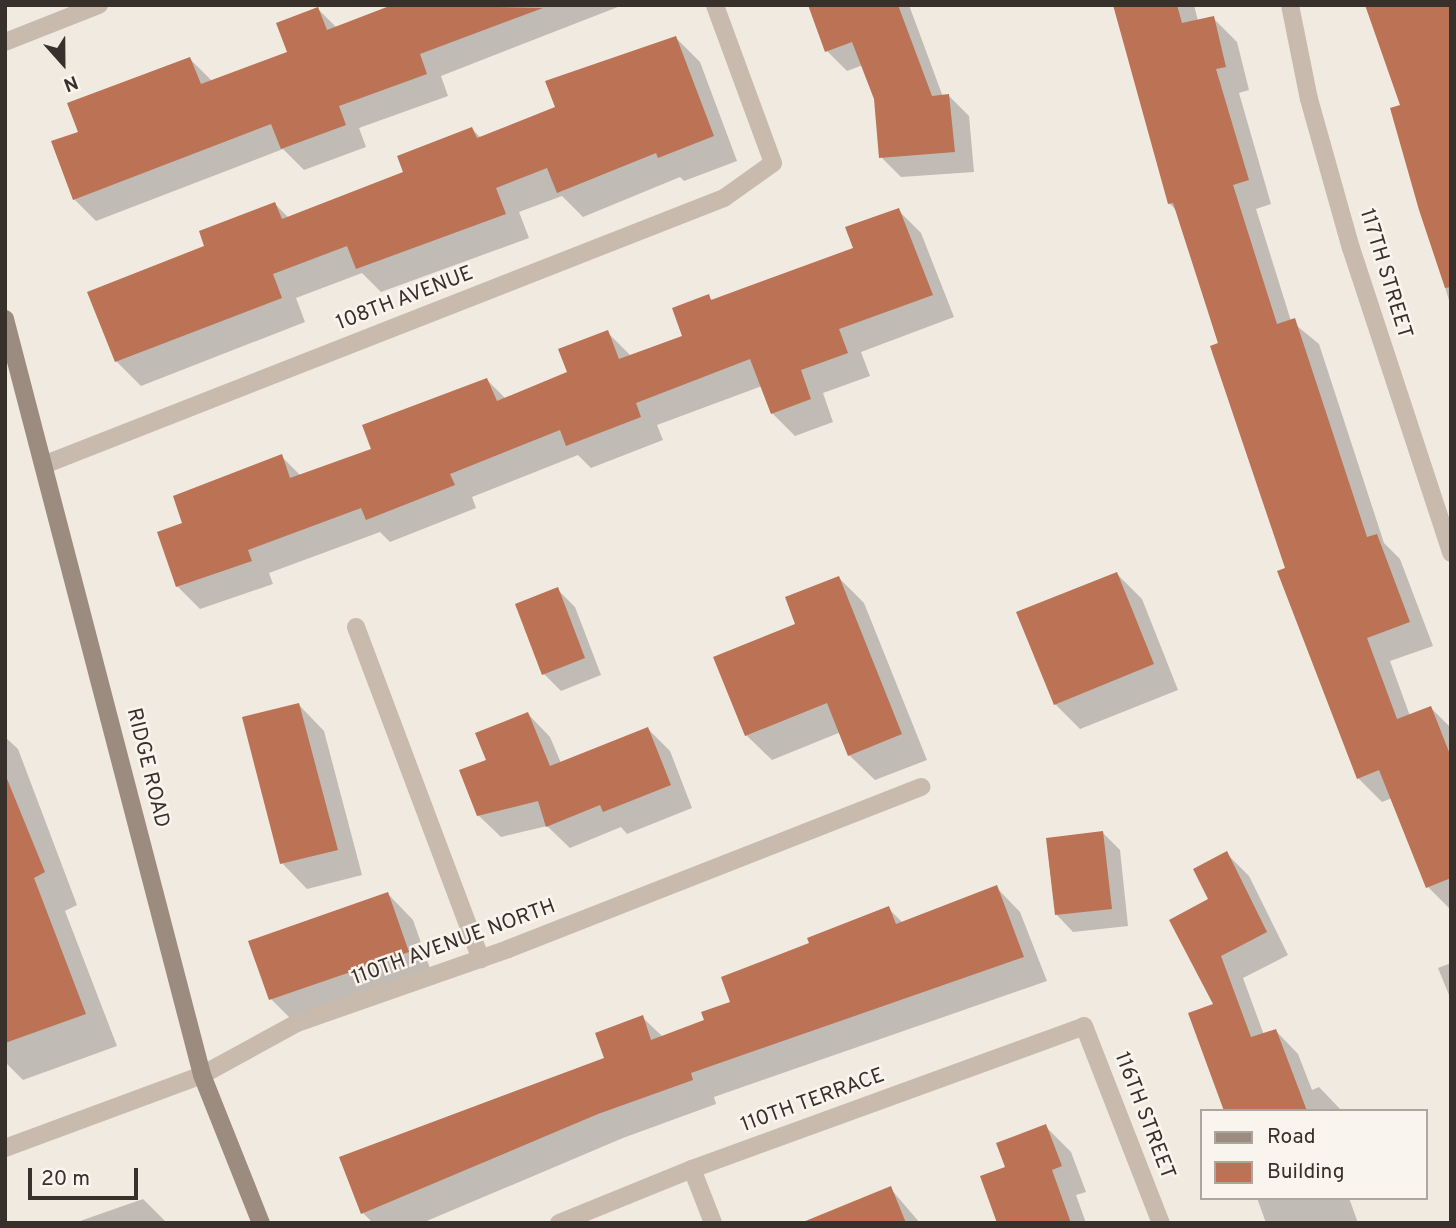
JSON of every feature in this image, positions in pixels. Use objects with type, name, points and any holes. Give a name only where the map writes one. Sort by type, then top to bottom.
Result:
[{"type":"street","points":[[5,42],[99,5]]},
{"type":"street","name":"108TH AVENUE","points":[[46,464],[724,198],[774,163],[715,5]]},
{"type":"street","name":"117TH STREET","points":[[1290,5],[1309,99],[1351,248],[1451,553]]},
{"type":"street","name":"RIDGE ROAD","points":[[5,319],[46,464],[202,1075],[261,1223]]},
{"type":"street","points":[[356,627],[481,959]]},
{"type":"street","name":"110TH AVENUE NORTH","points":[[5,1148],[202,1075],[297,1023],[481,959],[921,787]]},
{"type":"street","name":"110TH TERRACE","points":[[559,1223],[692,1169],[1084,1026]]},
{"type":"street","name":"116TH STREET","points":[[1084,1026],[1161,1223]]},
{"type":"street","points":[[692,1169],[713,1223]]},
{"type":"building","points":[[392,5],[543,8],[420,54],[427,74],[339,106],[346,125],[281,149],[271,124],[73,200],[51,141],[78,132],[67,103],[190,57],[201,84],[287,52],[276,23],[318,7],[327,30]]},
{"type":"building","points":[[808,5],[898,5],[932,96],[949,94],[955,152],[879,158],[874,99],[852,42],[825,52]]},
{"type":"building","points":[[1113,5],[1177,5],[1182,23],[1214,16],[1226,67],[1216,69],[1249,180],[1233,185],[1277,324],[1295,318],[1367,537],[1377,534],[1410,622],[1367,638],[1397,719],[1431,706],[1451,757],[1451,878],[1426,888],[1379,770],[1357,779],[1277,571],[1285,568],[1210,346],[1218,343],[1173,203],[1168,204]]},
{"type":"building","points":[[1365,5],[1451,5],[1451,287],[1445,288],[1419,210],[1390,108],[1400,105]]},
{"type":"building","points":[[676,36],[714,136],[658,158],[656,153],[557,193],[547,168],[496,188],[506,214],[356,269],[347,246],[273,274],[282,298],[115,362],[87,292],[204,246],[199,231],[275,202],[282,219],[403,172],[397,156],[472,127],[477,138],[555,107],[545,81]]},
{"type":"building","points":[[899,208],[933,295],[839,329],[848,353],[801,370],[811,399],[771,414],[750,359],[636,403],[641,417],[566,446],[560,430],[450,474],[455,485],[366,520],[361,508],[248,550],[252,561],[176,587],[157,532],[182,523],[173,496],[282,454],[290,478],[371,449],[362,425],[487,378],[497,401],[567,372],[558,349],[608,330],[619,359],[682,336],[672,308],[709,294],[711,300],[853,248],[845,227]]},
{"type":"building","points":[[1117,572],[1154,664],[1054,705],[1016,612]]},
{"type":"building","points":[[839,576],[902,734],[848,756],[827,703],[745,736],[713,657],[795,624],[785,597]]},
{"type":"building","points":[[558,587],[585,658],[542,675],[515,604]]},
{"type":"building","points":[[299,703],[338,850],[280,864],[242,717]]},
{"type":"building","points":[[528,712],[550,766],[648,727],[671,785],[603,812],[600,805],[546,827],[538,801],[477,816],[459,770],[486,760],[475,733]]},
{"type":"building","points":[[5,774],[45,872],[34,878],[86,1014],[5,1043]]},
{"type":"building","points":[[1103,831],[1112,909],[1055,915],[1046,838]]},
{"type":"building","points":[[1227,851],[1267,932],[1221,956],[1251,1037],[1276,1029],[1306,1109],[1223,1109],[1188,1013],[1213,1004],[1169,920],[1208,899],[1193,869]]},
{"type":"building","points":[[997,885],[1024,957],[691,1073],[693,1080],[598,1114],[361,1214],[339,1157],[604,1058],[595,1033],[643,1015],[651,1040],[704,1020],[701,1012],[730,1002],[721,977],[809,943],[807,938],[889,906],[896,924]]},
{"type":"building","points":[[388,892],[409,952],[269,1000],[248,941]]},
{"type":"building","points":[[1046,1124],[1062,1166],[1052,1170],[1071,1223],[997,1223],[980,1176],[1005,1167],[996,1143]]},
{"type":"building","points":[[891,1186],[906,1223],[803,1223],[803,1222]]}]
